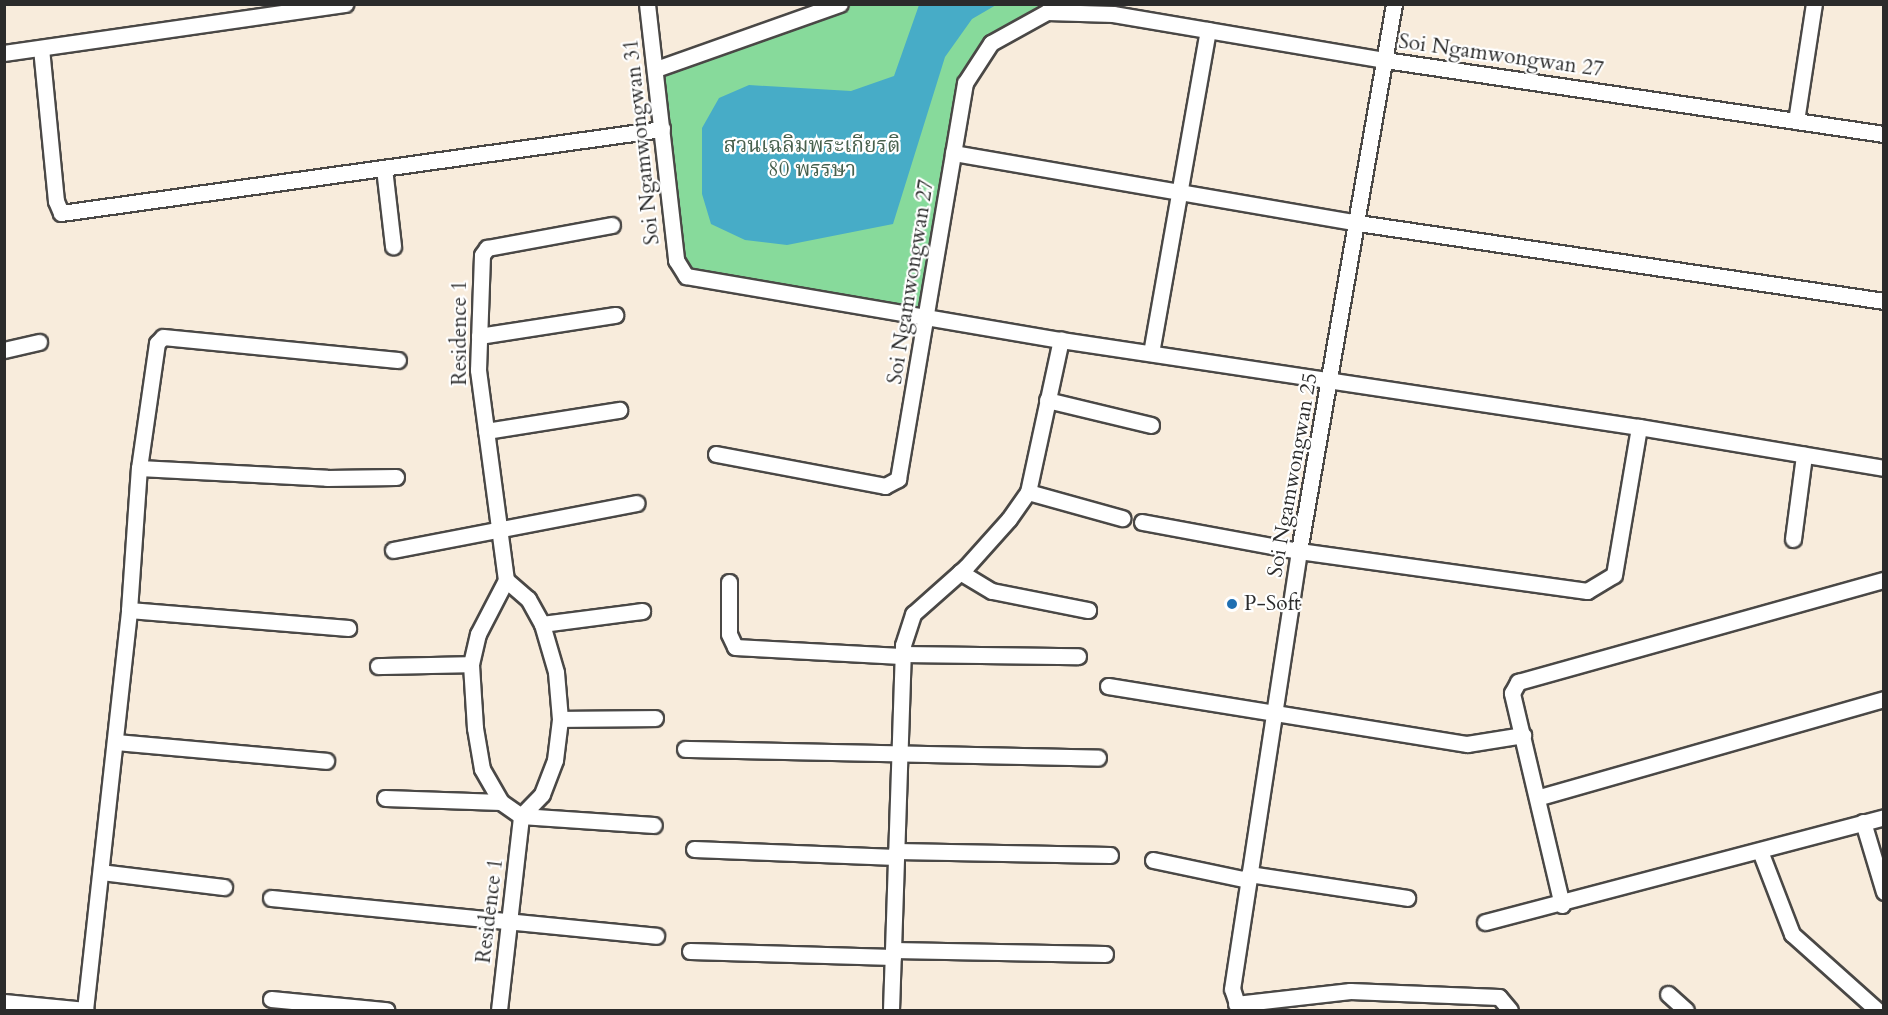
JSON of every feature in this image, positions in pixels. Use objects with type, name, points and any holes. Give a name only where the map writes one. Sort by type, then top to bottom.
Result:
[{"type":"street","points":[[4,53],[345,4]]},
{"type":"street","name":"Soi Ngamwongwan 31","points":[[647,4],[676,260],[681,273],[925,315]]},
{"type":"street","points":[[656,69],[840,4]]},
{"type":"street","name":"Soi Ngamwongwan 25","points":[[1237,1007],[1232,989],[1248,877],[1276,714],[1299,551],[1332,379],[1394,4]]},
{"type":"street","points":[[1796,121],[1814,4]]},
{"type":"street","name":"Soi Ngamwongwan 27","points":[[716,454],[885,486],[898,479],[965,83],[991,43],[1047,12],[1114,9],[1208,30],[1385,60],[1884,134]]},
{"type":"street","points":[[1151,353],[1208,30]]},
{"type":"street","points":[[41,48],[56,201],[61,213],[662,129]]},
{"type":"street","points":[[953,153],[1358,223],[1884,301]]},
{"type":"street","points":[[384,168],[393,246]]},
{"type":"street","name":"Residence 1","points":[[506,580],[478,370],[482,255],[487,248],[612,225]]},
{"type":"street","points":[[479,336],[615,315]]},
{"type":"street","points":[[925,315],[1060,340],[1332,379],[1884,468]]},
{"type":"street","points":[[4,1002],[86,1010],[129,610],[138,468],[153,352],[163,337],[398,360]]},
{"type":"street","points":[[891,1011],[902,655],[913,614],[960,572],[1009,519],[1028,492],[1060,340]]},
{"type":"street","points":[[4,350],[39,342]]},
{"type":"street","points":[[1047,400],[1151,425]]},
{"type":"street","points":[[486,431],[619,410]]},
{"type":"street","points":[[1142,522],[1299,551],[1587,591],[1614,575],[1639,427]]},
{"type":"street","points":[[1792,539],[1804,455]]},
{"type":"street","points":[[138,468],[327,478],[396,477]]},
{"type":"street","points":[[1028,492],[1122,518]]},
{"type":"street","points":[[393,550],[637,503]]},
{"type":"street","points":[[960,572],[992,591],[1088,610]]},
{"type":"street","points":[[521,816],[542,794],[555,760],[560,719],[556,672],[542,624],[528,599],[506,580],[478,634],[471,664],[482,769],[501,802],[521,816],[654,825]]},
{"type":"street","points":[[1562,905],[1540,797],[1512,693],[1518,682],[1884,580]]},
{"type":"street","points":[[729,582],[729,634],[735,647],[902,655],[1078,656]]},
{"type":"street","points":[[129,610],[348,628]]},
{"type":"street","points":[[542,624],[642,611]]},
{"type":"street","points":[[378,666],[471,664]]},
{"type":"street","points":[[1108,686],[1467,744],[1522,735]]},
{"type":"street","points":[[1540,797],[1884,699]]},
{"type":"street","points":[[560,719],[655,718]]},
{"type":"street","points":[[115,742],[326,761]]},
{"type":"street","points":[[685,749],[1098,758]]},
{"type":"street","points":[[385,798],[501,802]]},
{"type":"street","name":"Residence 1","points":[[499,1011],[511,923],[521,816]]},
{"type":"street","points":[[1485,922],[1562,905],[1884,817]]},
{"type":"street","points":[[1863,822],[1884,892]]},
{"type":"street","points":[[694,849],[896,854],[1110,855]]},
{"type":"street","points":[[1760,851],[1792,934],[1877,1011]]},
{"type":"street","points":[[1153,860],[1248,877],[1407,898]]},
{"type":"street","points":[[101,872],[224,887]]},
{"type":"street","points":[[271,898],[656,936]]},
{"type":"street","points":[[690,951],[1105,954]]},
{"type":"street","points":[[1237,1007],[1350,991],[1499,997],[1510,1011]]},
{"type":"street","points":[[1668,994],[1686,1011]]},
{"type":"street","points":[[271,999],[386,1011]]},
{"type":"green space","name":"สวนเฉลิมพระเกียรติ 80 พรรษา","points":[[852,5],[1041,5],[984,37],[958,79],[921,308],[682,270],[662,72]]},
{"type":"water","points":[[919,5],[996,5],[972,19],[945,57],[893,224],[787,245],[745,240],[711,224],[702,194],[702,128],[719,98],[749,85],[851,91],[894,76]]},
{"type":"place","name":"P-Soft","points":[[1232,604]]}]
